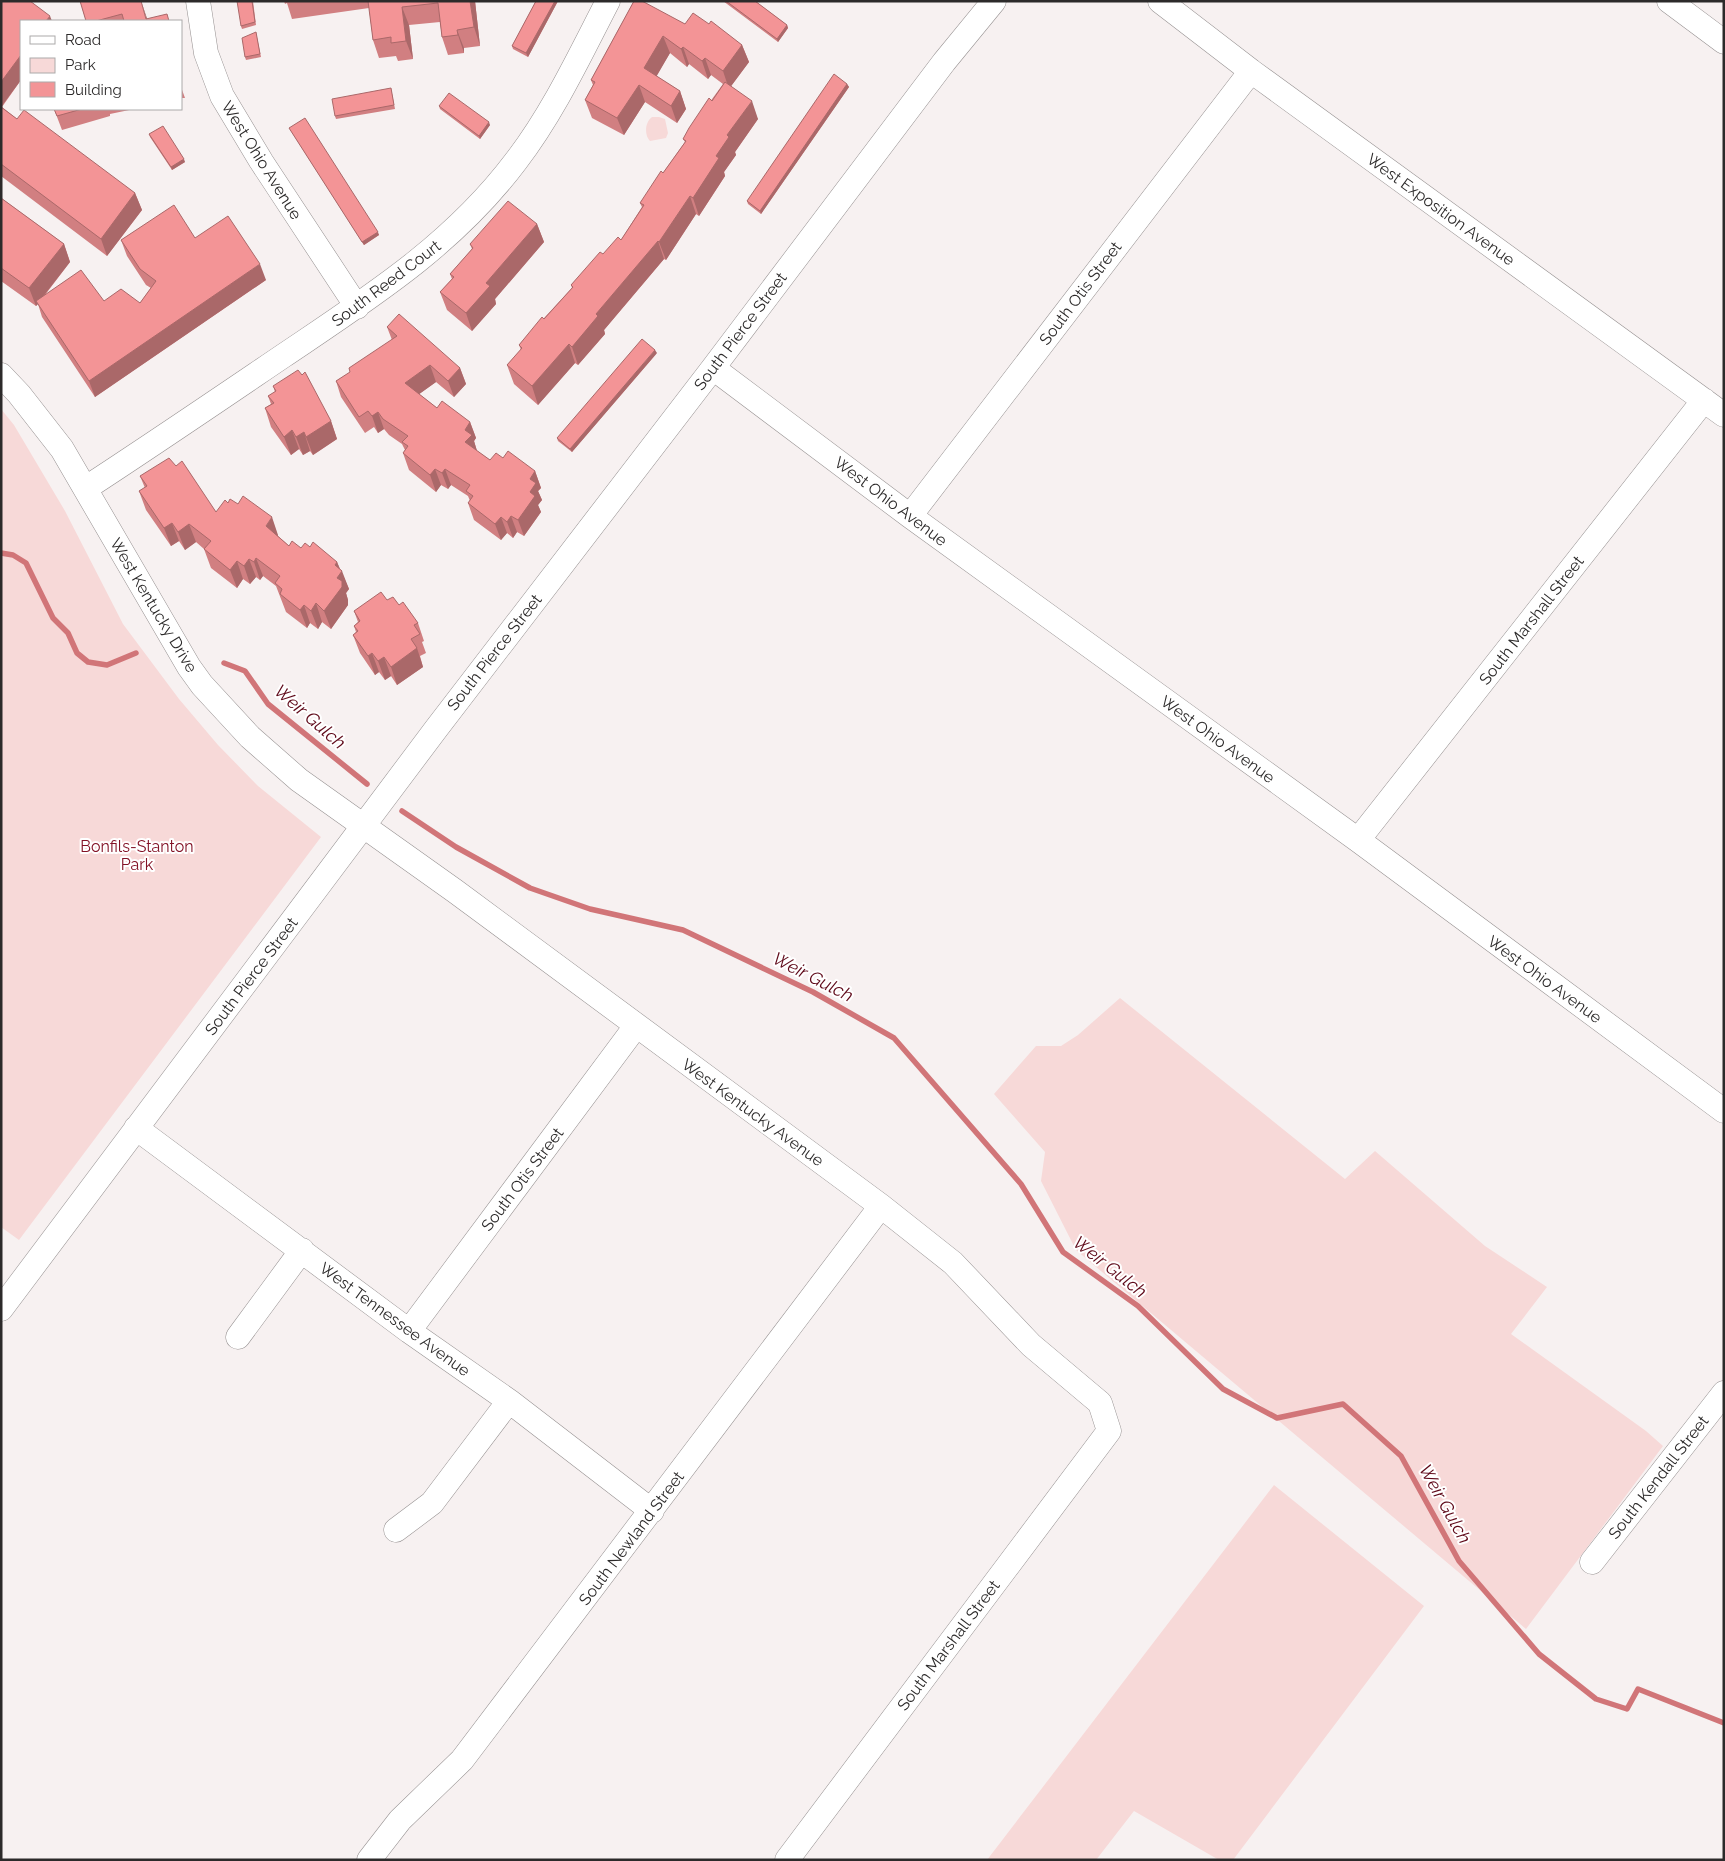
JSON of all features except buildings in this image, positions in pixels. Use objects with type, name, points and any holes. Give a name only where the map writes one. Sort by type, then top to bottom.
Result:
[{"type":"street","name":"West Ohio Avenue","points":[[198,1],[206,53],[222,96],[261,161],[357,307]]},
{"type":"street","name":"South Reed Court","points":[[86,488],[357,307],[416,264],[442,242],[474,210],[510,169],[541,125],[608,1]]},
{"type":"street","name":"South Pierce Street","points":[[1,1309],[436,729],[944,62],[994,1]]},
{"type":"street","name":"West Exposition Avenue","points":[[1160,1],[1251,70],[1724,415]]},
{"type":"street","points":[[1669,1],[1724,42]]},
{"type":"street","name":"South Otis Street","points":[[910,516],[1251,70]]},
{"type":"street","name":"West Ohio Avenue","points":[[712,368],[910,516],[1358,840],[1724,1111]]},
{"type":"street","name":"West Kentucky Drive","points":[[1,375],[62,449],[172,640],[202,685],[244,731],[271,756],[300,780],[363,826]]},
{"type":"street","name":"South Marshall Street","points":[[1358,840],[1704,400]]},
{"type":"street","name":"West Kentucky Avenue","points":[[363,826],[881,1206],[953,1263],[1031,1345],[1100,1403],[1109,1431]]},
{"type":"street","name":"South Otis Street","points":[[409,1331],[636,1026]]},
{"type":"street","name":"West Tennessee Avenue","points":[[136,1128],[409,1331],[509,1401],[652,1511]]},
{"type":"street","name":"South Newland Street","points":[[369,1860],[400,1820],[462,1760],[881,1206]]},
{"type":"street","points":[[238,1337],[302,1250]]},
{"type":"street","name":"South Kendall Street","points":[[1592,1562],[1724,1392]]},
{"type":"street","points":[[396,1530],[432,1503],[509,1401]]},
{"type":"street","name":"South Marshall Street","points":[[786,1860],[1109,1431]]},
{"type":"green space","points":[[652,117],[665,119],[668,133],[666,138],[650,141],[648,138],[646,132],[647,125]]},
{"type":"green space","name":"Bonfils-Stanton Park","points":[[1,409],[14,425],[65,511],[123,624],[179,699],[218,745],[258,786],[321,837],[19,1240],[1,1227]]},
{"type":"green space","points":[[1120,998],[1345,1179],[1375,1151],[1485,1246],[1547,1287],[1511,1334],[1646,1431],[1663,1446],[1526,1629],[1076,1250],[1041,1181],[1045,1152],[994,1094],[1036,1046],[1061,1046],[1078,1035]]},
{"type":"green space","points":[[1274,1485],[1424,1606],[1233,1860],[1219,1860],[1134,1811],[1096,1860],[987,1860]]},
{"type":"waterway","name":"Weir Gulch","points":[[1,553],[13,555],[26,563],[53,618],[68,633],[77,653],[88,662],[107,665],[136,653]]},
{"type":"waterway","name":"Weir Gulch","points":[[224,663],[245,671],[268,704],[367,784]]},
{"type":"waterway","name":"Weir Gulch","points":[[402,811],[456,847],[530,888],[590,909],[683,930],[813,992],[894,1038],[1021,1184],[1063,1252],[1138,1306],[1223,1389],[1277,1418],[1343,1404],[1401,1456],[1459,1561],[1539,1654],[1596,1699],[1627,1709],[1638,1689],[1724,1723]]}]
